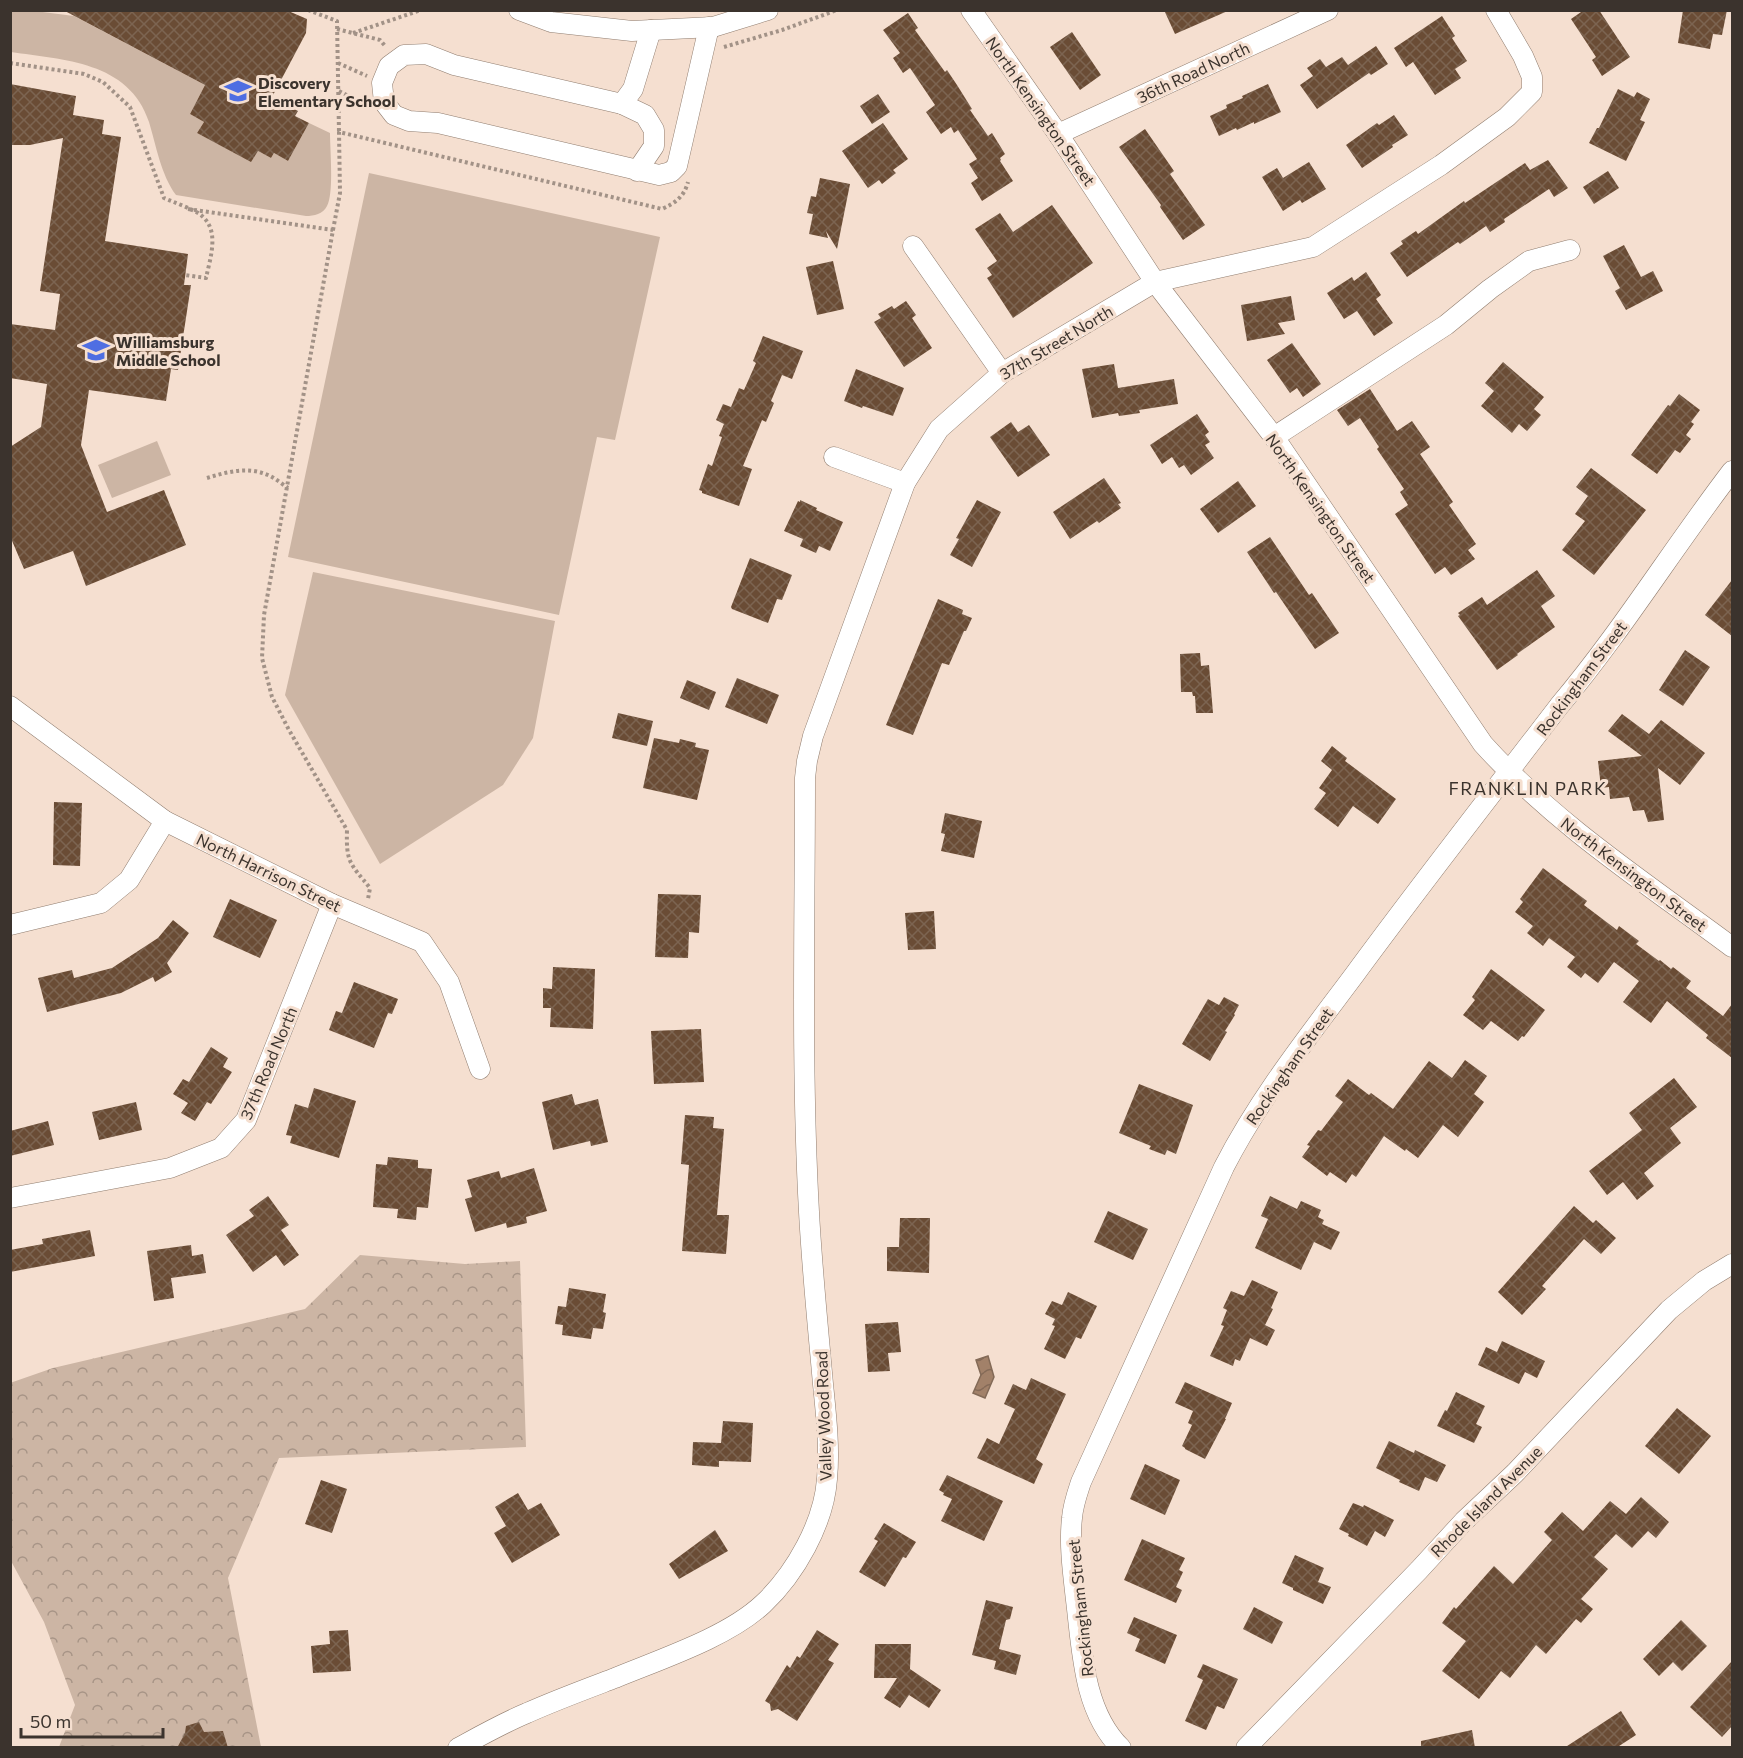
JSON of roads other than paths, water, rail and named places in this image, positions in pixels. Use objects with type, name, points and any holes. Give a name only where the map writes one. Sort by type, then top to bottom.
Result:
[{"type":"street","points":[[519,10],[551,22],[632,31],[709,27],[768,10]]},
{"type":"street","name":"North Kensington Street","points":[[971,10],[1058,134],[1155,282],[1274,437],[1483,744],[1509,772],[1574,830],[1732,947]]},
{"type":"street","name":"36th Road North","points":[[1058,134],[1328,10]]},
{"type":"street","name":"37th Street North","points":[[805,873],[806,778],[811,744],[905,483],[939,429],[1002,373],[1155,282],[1313,247],[1441,165],[1507,117],[1532,92],[1532,77],[1496,10]]},
{"type":"street","points":[[637,171],[654,146],[654,130],[645,115],[622,104],[454,65],[426,54],[404,55],[389,66],[382,83],[384,102],[394,115],[409,121],[438,123],[637,171],[659,175],[671,172],[677,166],[709,27]]},
{"type":"street","points":[[622,104],[633,89],[651,30]]},
{"type":"street","points":[[913,246],[1002,373]]},
{"type":"street","points":[[1274,437],[1446,325],[1529,261],[1570,250]]},
{"type":"street","points":[[834,457],[905,483]]},
{"type":"street","name":"Rockingham Street","points":[[1121,1748],[1094,1704],[1087,1680],[1072,1559],[1072,1518],[1075,1500],[1224,1167],[1241,1134],[1285,1066],[1368,954],[1559,706],[1592,667],[1650,587],[1674,549],[1732,471]]},
{"type":"street","name":"North Harrison Street","points":[[10,706],[165,821],[332,904],[422,942],[449,982],[480,1069]]},
{"type":"street","points":[[10,925],[102,903],[129,880],[165,821]]},
{"type":"street","name":"Valley Wood Road","points":[[458,1748],[528,1712],[682,1651],[750,1616],[766,1601],[794,1566],[811,1536],[822,1507],[827,1479],[826,1420],[809,1217],[806,1149],[805,873]]},
{"type":"street","name":"37th Road North","points":[[10,1198],[170,1168],[221,1148],[246,1120],[332,904]]},
{"type":"street","name":"Rhode Island Avenue","points":[[1246,1748],[1464,1521],[1515,1473],[1669,1310],[1704,1281],[1732,1264]]},
{"type":"water","points":[[988,1356],[994,1377],[985,1398],[973,1393],[981,1375],[976,1360]]},
{"type":"place","name":"Discovery Elementary School","points":[[238,91]]},
{"type":"place","name":"Williamsburg Middle School","points":[[96,350]]},
{"type":"district","name":"FRANKLIN PARK","points":[[1528,788]]}]
